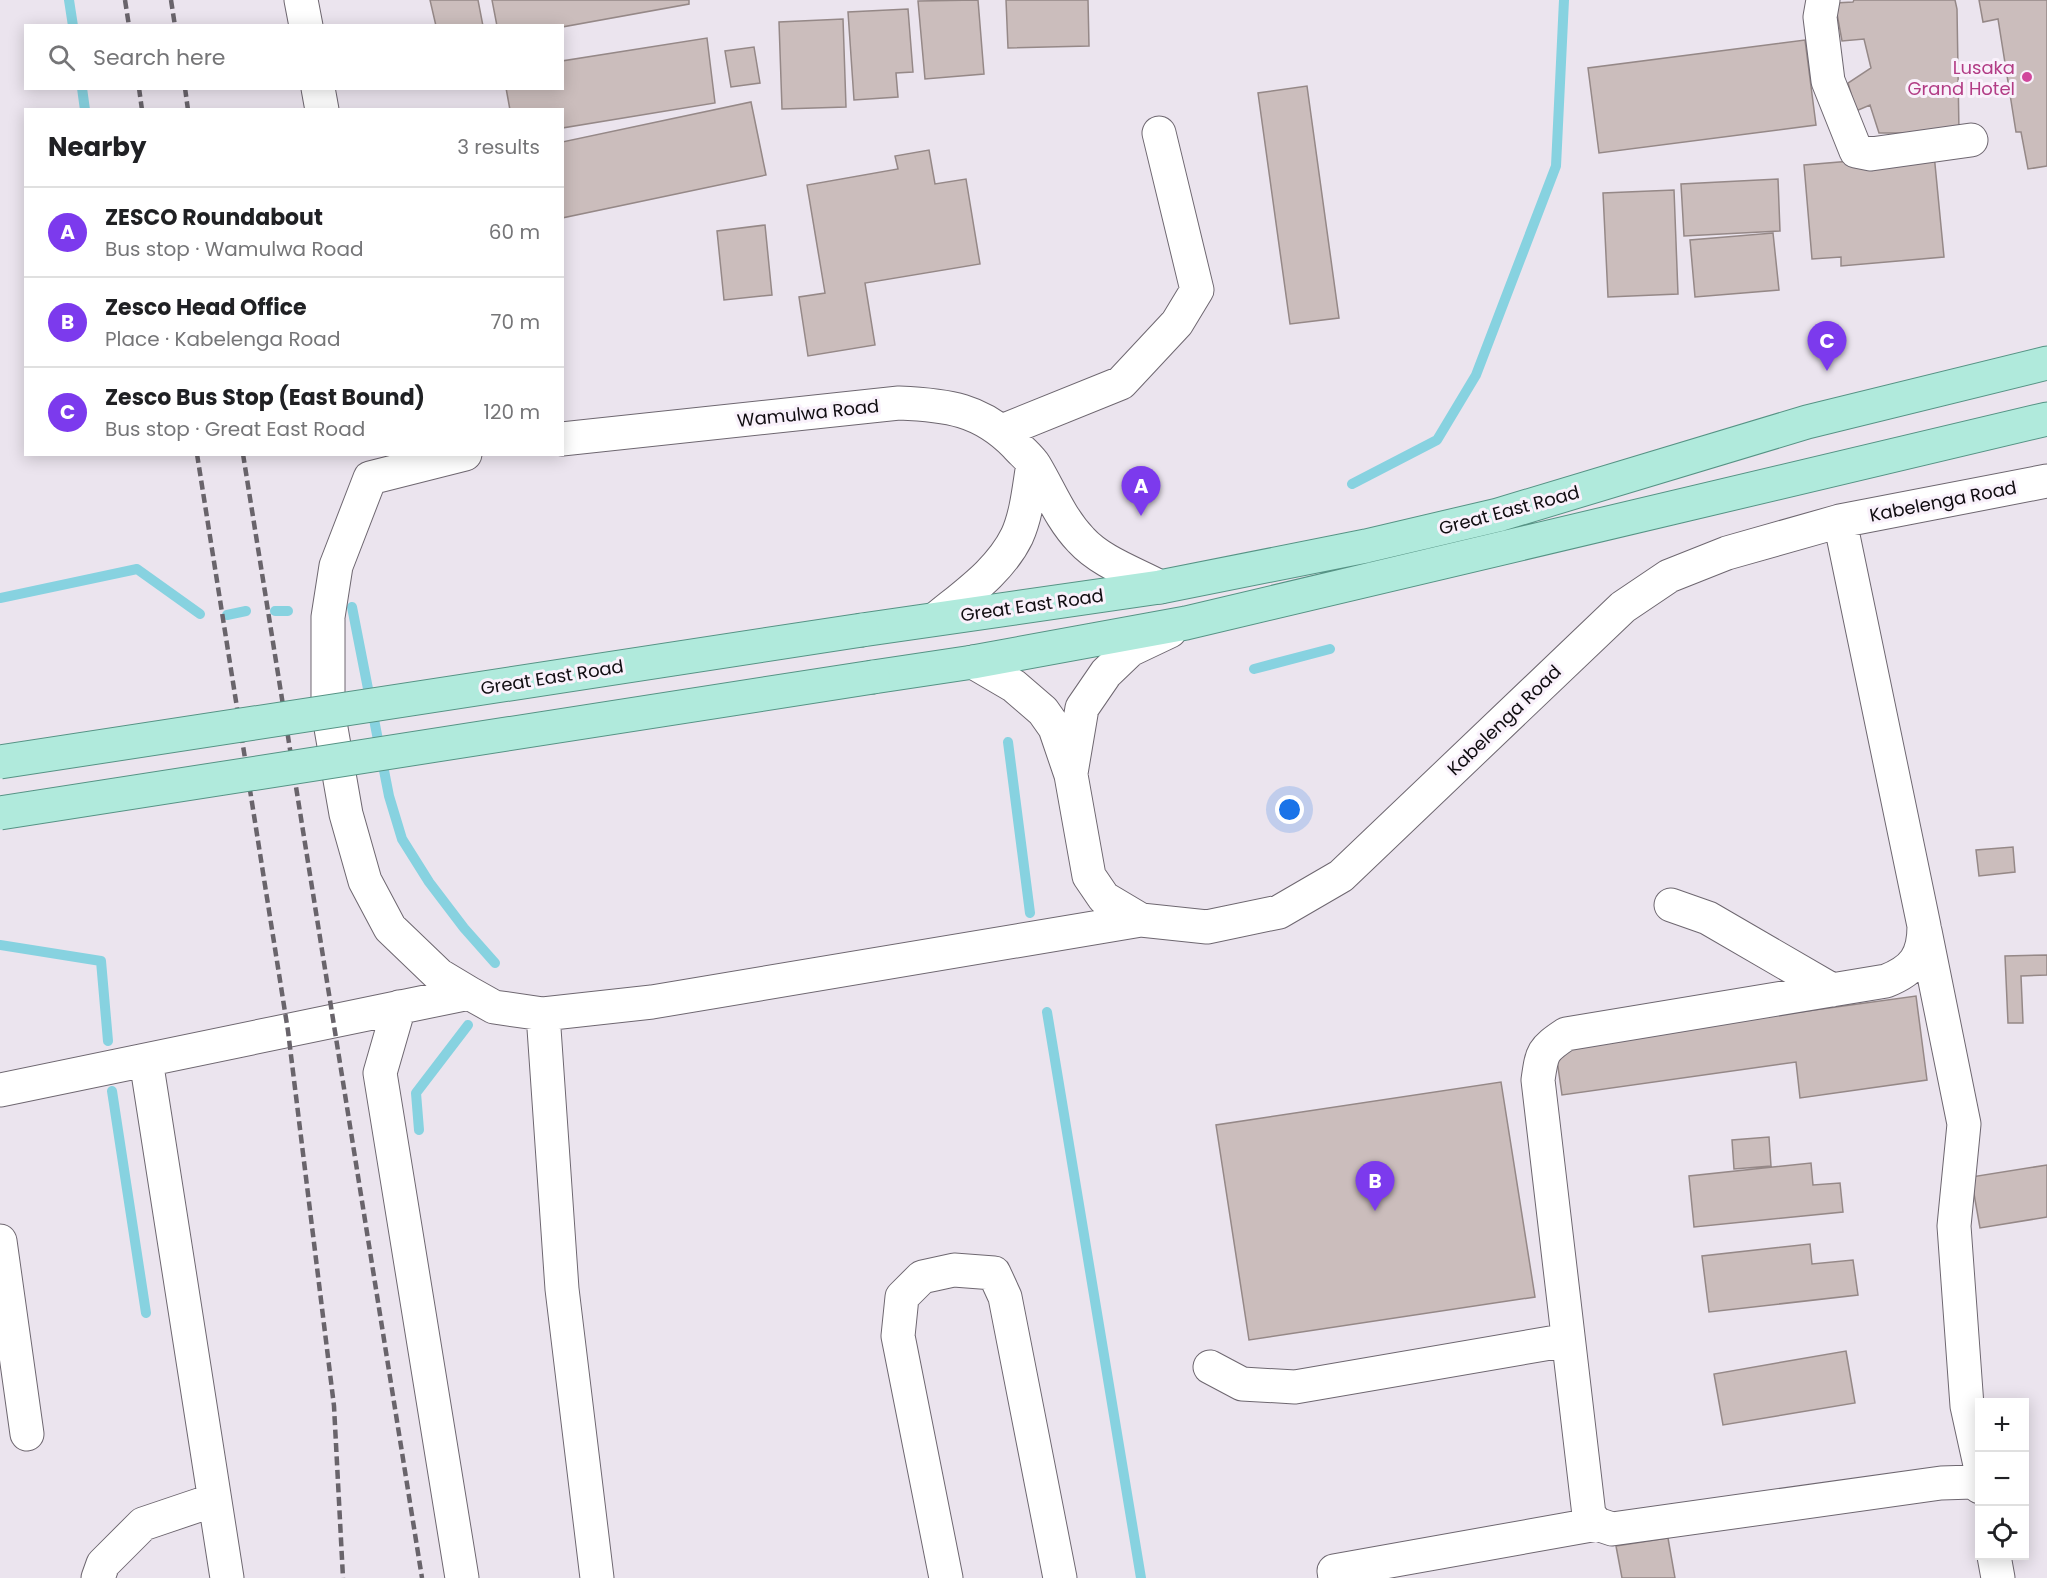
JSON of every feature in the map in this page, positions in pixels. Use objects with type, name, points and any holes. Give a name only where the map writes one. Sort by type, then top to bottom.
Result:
[{"type":"main road","name":"Great East Road","points":[[0,762],[937,618],[1160,587],[1366,546],[1498,515],[1806,422],[2047,363]]},
{"type":"main road","name":"Great East Road","points":[[0,813],[973,662],[1186,623],[2047,419]]},
{"type":"street","points":[[301,0],[306,24]]},
{"type":"street","points":[[1823,0],[1820,17],[1828,81],[1856,151],[1872,154],[1971,140]]},
{"type":"street","points":[[318,90],[322,108]]},
{"type":"street","points":[[1002,431],[1121,383],[1177,322],[1197,290],[1159,133]]},
{"type":"street","name":"Wamulwa Road","points":[[564,440],[899,403],[931,404],[954,408],[977,416],[1002,431],[1034,464],[1054,504],[1081,541],[1097,554],[1160,587]]},
{"type":"street","points":[[449,456],[369,466],[336,566],[328,617],[328,711],[346,814],[364,881],[390,928],[439,975],[494,1007],[543,1014],[652,1002],[1141,920]]},
{"type":"street","points":[[937,618],[988,576],[1007,554],[1018,534],[1034,464]]},
{"type":"street","name":"Kabelenga Road","points":[[973,662],[1014,686],[1042,711],[1054,728],[1071,775],[1089,876],[1104,898],[1141,920],[1207,927],[1279,912],[1341,876],[1623,606],[1669,576],[1726,553],[1840,521],[2047,481]]},
{"type":"street","points":[[1840,521],[1964,1124],[1954,1226],[1967,1407],[1977,1452]]},
{"type":"street","name":"Kabelenga Road","points":[[1071,775],[1082,708],[1106,673],[1130,650],[1186,623]]},
{"type":"street","points":[[1671,905],[1708,918],[1832,990]]},
{"type":"street","points":[[1597,1524],[1589,1515],[1538,1080],[1541,1059],[1545,1050],[1566,1034],[1886,981],[1902,975],[1914,964],[1921,952],[1924,926]]},
{"type":"street","points":[[0,1090],[469,993]]},
{"type":"street","points":[[399,1007],[380,1073],[462,1578]]},
{"type":"street","points":[[543,1014],[562,1289],[597,1578]]},
{"type":"street","points":[[146,1060],[227,1578]]},
{"type":"street","points":[[0,1241],[27,1434]]},
{"type":"street","points":[[946,1578],[898,1336],[902,1297],[922,1277],[954,1270],[994,1273],[1005,1297],[1060,1578]]},
{"type":"street","points":[[1210,1367],[1242,1384],[1295,1387],[1568,1340]]},
{"type":"street","points":[[1335,1578],[1334,1571],[1597,1524],[1612,1529],[1941,1483],[1975,1484]]},
{"type":"street","points":[[98,1578],[103,1564],[142,1524],[214,1500]]},
{"type":"street","points":[[1995,1560],[1998,1578]]},
{"type":"building","points":[[430,0],[478,0],[483,24],[436,24]]},
{"type":"building","points":[[492,0],[689,0],[689,4],[564,27],[564,24],[497,24]]},
{"type":"building","points":[[978,0],[984,74],[925,79],[918,1]]},
{"type":"building","points":[[1006,0],[1088,0],[1089,46],[1008,48]]},
{"type":"building","points":[[1854,0],[1955,0],[1959,133],[1879,133],[1870,105],[1856,111],[1848,83],[1871,68],[1864,39],[1842,41],[1835,3],[1853,2]]},
{"type":"building","name":"Lusaka Grand Hotel","points":[[1979,0],[2047,0],[2047,166],[2028,169],[2021,132],[2016,132],[1998,19],[1983,22]]},
{"type":"building","points":[[908,9],[913,72],[896,73],[898,97],[854,100],[848,12]]},
{"type":"building","points":[[843,19],[846,107],[782,109],[779,22]]},
{"type":"building","points":[[707,38],[715,103],[564,128],[564,108],[510,108],[506,90],[564,90],[564,61]]},
{"type":"building","points":[[1805,40],[1816,125],[1599,153],[1588,68]]},
{"type":"building","points":[[754,47],[760,83],[731,87],[725,51]]},
{"type":"building","points":[[1307,86],[1339,318],[1290,324],[1258,93]]},
{"type":"building","points":[[751,102],[766,175],[564,218],[564,142]]},
{"type":"building","points":[[929,150],[935,184],[966,179],[980,264],[865,283],[875,345],[808,356],[799,297],[825,293],[807,185],[898,169],[895,156]]},
{"type":"building","points":[[1934,154],[1944,257],[1841,266],[1841,257],[1812,259],[1804,165]]},
{"type":"building","points":[[1778,179],[1780,231],[1684,236],[1681,184]]},
{"type":"building","points":[[1674,190],[1678,294],[1608,297],[1603,193]]},
{"type":"building","points":[[765,225],[772,295],[724,300],[717,231]]},
{"type":"building","points":[[1773,233],[1779,290],[1695,297],[1690,240]]},
{"type":"building","points":[[2013,847],[2015,872],[1979,876],[1976,850]]},
{"type":"building","points":[[2047,955],[2047,975],[2021,976],[2023,1023],[2008,1023],[2005,956]]},
{"type":"building","points":[[1916,996],[1927,1080],[1800,1098],[1796,1062],[1562,1095],[1555,1046]]},
{"type":"building","points":[[1501,1082],[1535,1297],[1249,1340],[1216,1125]]},
{"type":"building","points":[[1769,1137],[1771,1166],[1734,1169],[1732,1140]]},
{"type":"building","points":[[1811,1163],[1813,1185],[1840,1183],[1843,1212],[1694,1227],[1689,1176]]},
{"type":"building","points":[[2047,1165],[2047,1217],[1980,1228],[1971,1177]]},
{"type":"building","points":[[1810,1244],[1812,1264],[1853,1260],[1858,1295],[1709,1312],[1702,1256]]},
{"type":"building","points":[[1846,1351],[1855,1403],[1723,1425],[1714,1374]]},
{"type":"building","points":[[1668,1538],[1675,1578],[1622,1578],[1616,1546]]},
{"type":"waterway","points":[[69,0],[73,24]]},
{"type":"waterway","points":[[1352,484],[1437,440],[1476,375],[1556,166],[1564,0]]},
{"type":"waterway","points":[[82,90],[85,108]]},
{"type":"waterway","points":[[0,598],[137,569],[200,614]]},
{"type":"waterway","points":[[352,607],[389,796],[402,839],[429,882],[464,928],[495,963]]},
{"type":"waterway","points":[[227,615],[246,611]]},
{"type":"waterway","points":[[275,611],[288,611]]},
{"type":"waterway","points":[[1254,669],[1330,649]]},
{"type":"waterway","points":[[1008,742],[1030,913]]},
{"type":"waterway","points":[[0,945],[101,961],[108,1041]]},
{"type":"waterway","points":[[1047,1012],[1141,1578]]},
{"type":"waterway","points":[[419,1130],[416,1093],[468,1025]]},
{"type":"waterway","points":[[112,1091],[146,1313]]},
{"type":"railway","points":[[125,0],[129,24]]},
{"type":"railway","points":[[171,0],[175,24]]},
{"type":"railway","points":[[139,90],[142,108]]},
{"type":"railway","points":[[185,90],[188,108]]},
{"type":"railway","points":[[197,456],[288,1031],[334,1406],[343,1578]]},
{"type":"railway","points":[[243,456],[422,1578]]},
{"type":"place","name":"Lusaka Grand Hotel","points":[[2027,77]]},
{"type":"place","name":"Zesco Bus Stop (East Bound)","points":[[1827,371]]},
{"type":"place","name":"ZESCO Roundabout","points":[[1141,516]]},
{"type":"place","name":"Zesco Head Office","points":[[1375,1211]]}]
